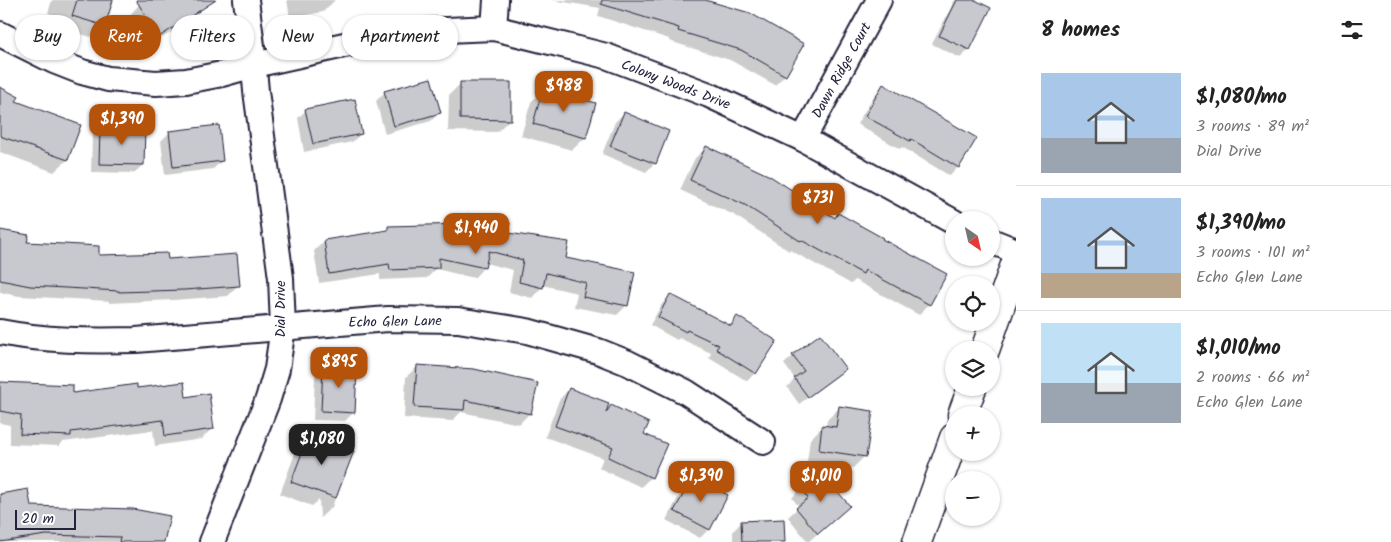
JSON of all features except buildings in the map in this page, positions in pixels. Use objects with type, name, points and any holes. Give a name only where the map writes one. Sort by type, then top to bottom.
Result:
[{"type":"street","name":"Dial Drive","points":[[212,542],[268,399],[277,369],[283,327],[281,278],[246,0]]},
{"type":"street","points":[[494,28],[496,0]]},
{"type":"street","name":"Dawn Ridge Court","points":[[803,139],[879,0]]},
{"type":"street","name":"Colony Woods Drive","points":[[0,34],[54,61],[108,79],[156,83],[186,81],[394,34],[494,28],[606,56],[709,95],[803,139],[945,217]]},
{"type":"street","points":[[1000,244],[1016,250]]},
{"type":"street","points":[[988,341],[1016,262]]},
{"type":"street","name":"Echo Glen Lane","points":[[0,332],[58,340],[136,340],[388,319],[458,320],[527,331],[598,351],[659,377],[686,392],[763,442]]},
{"type":"street","points":[[917,542],[946,461]]}]
